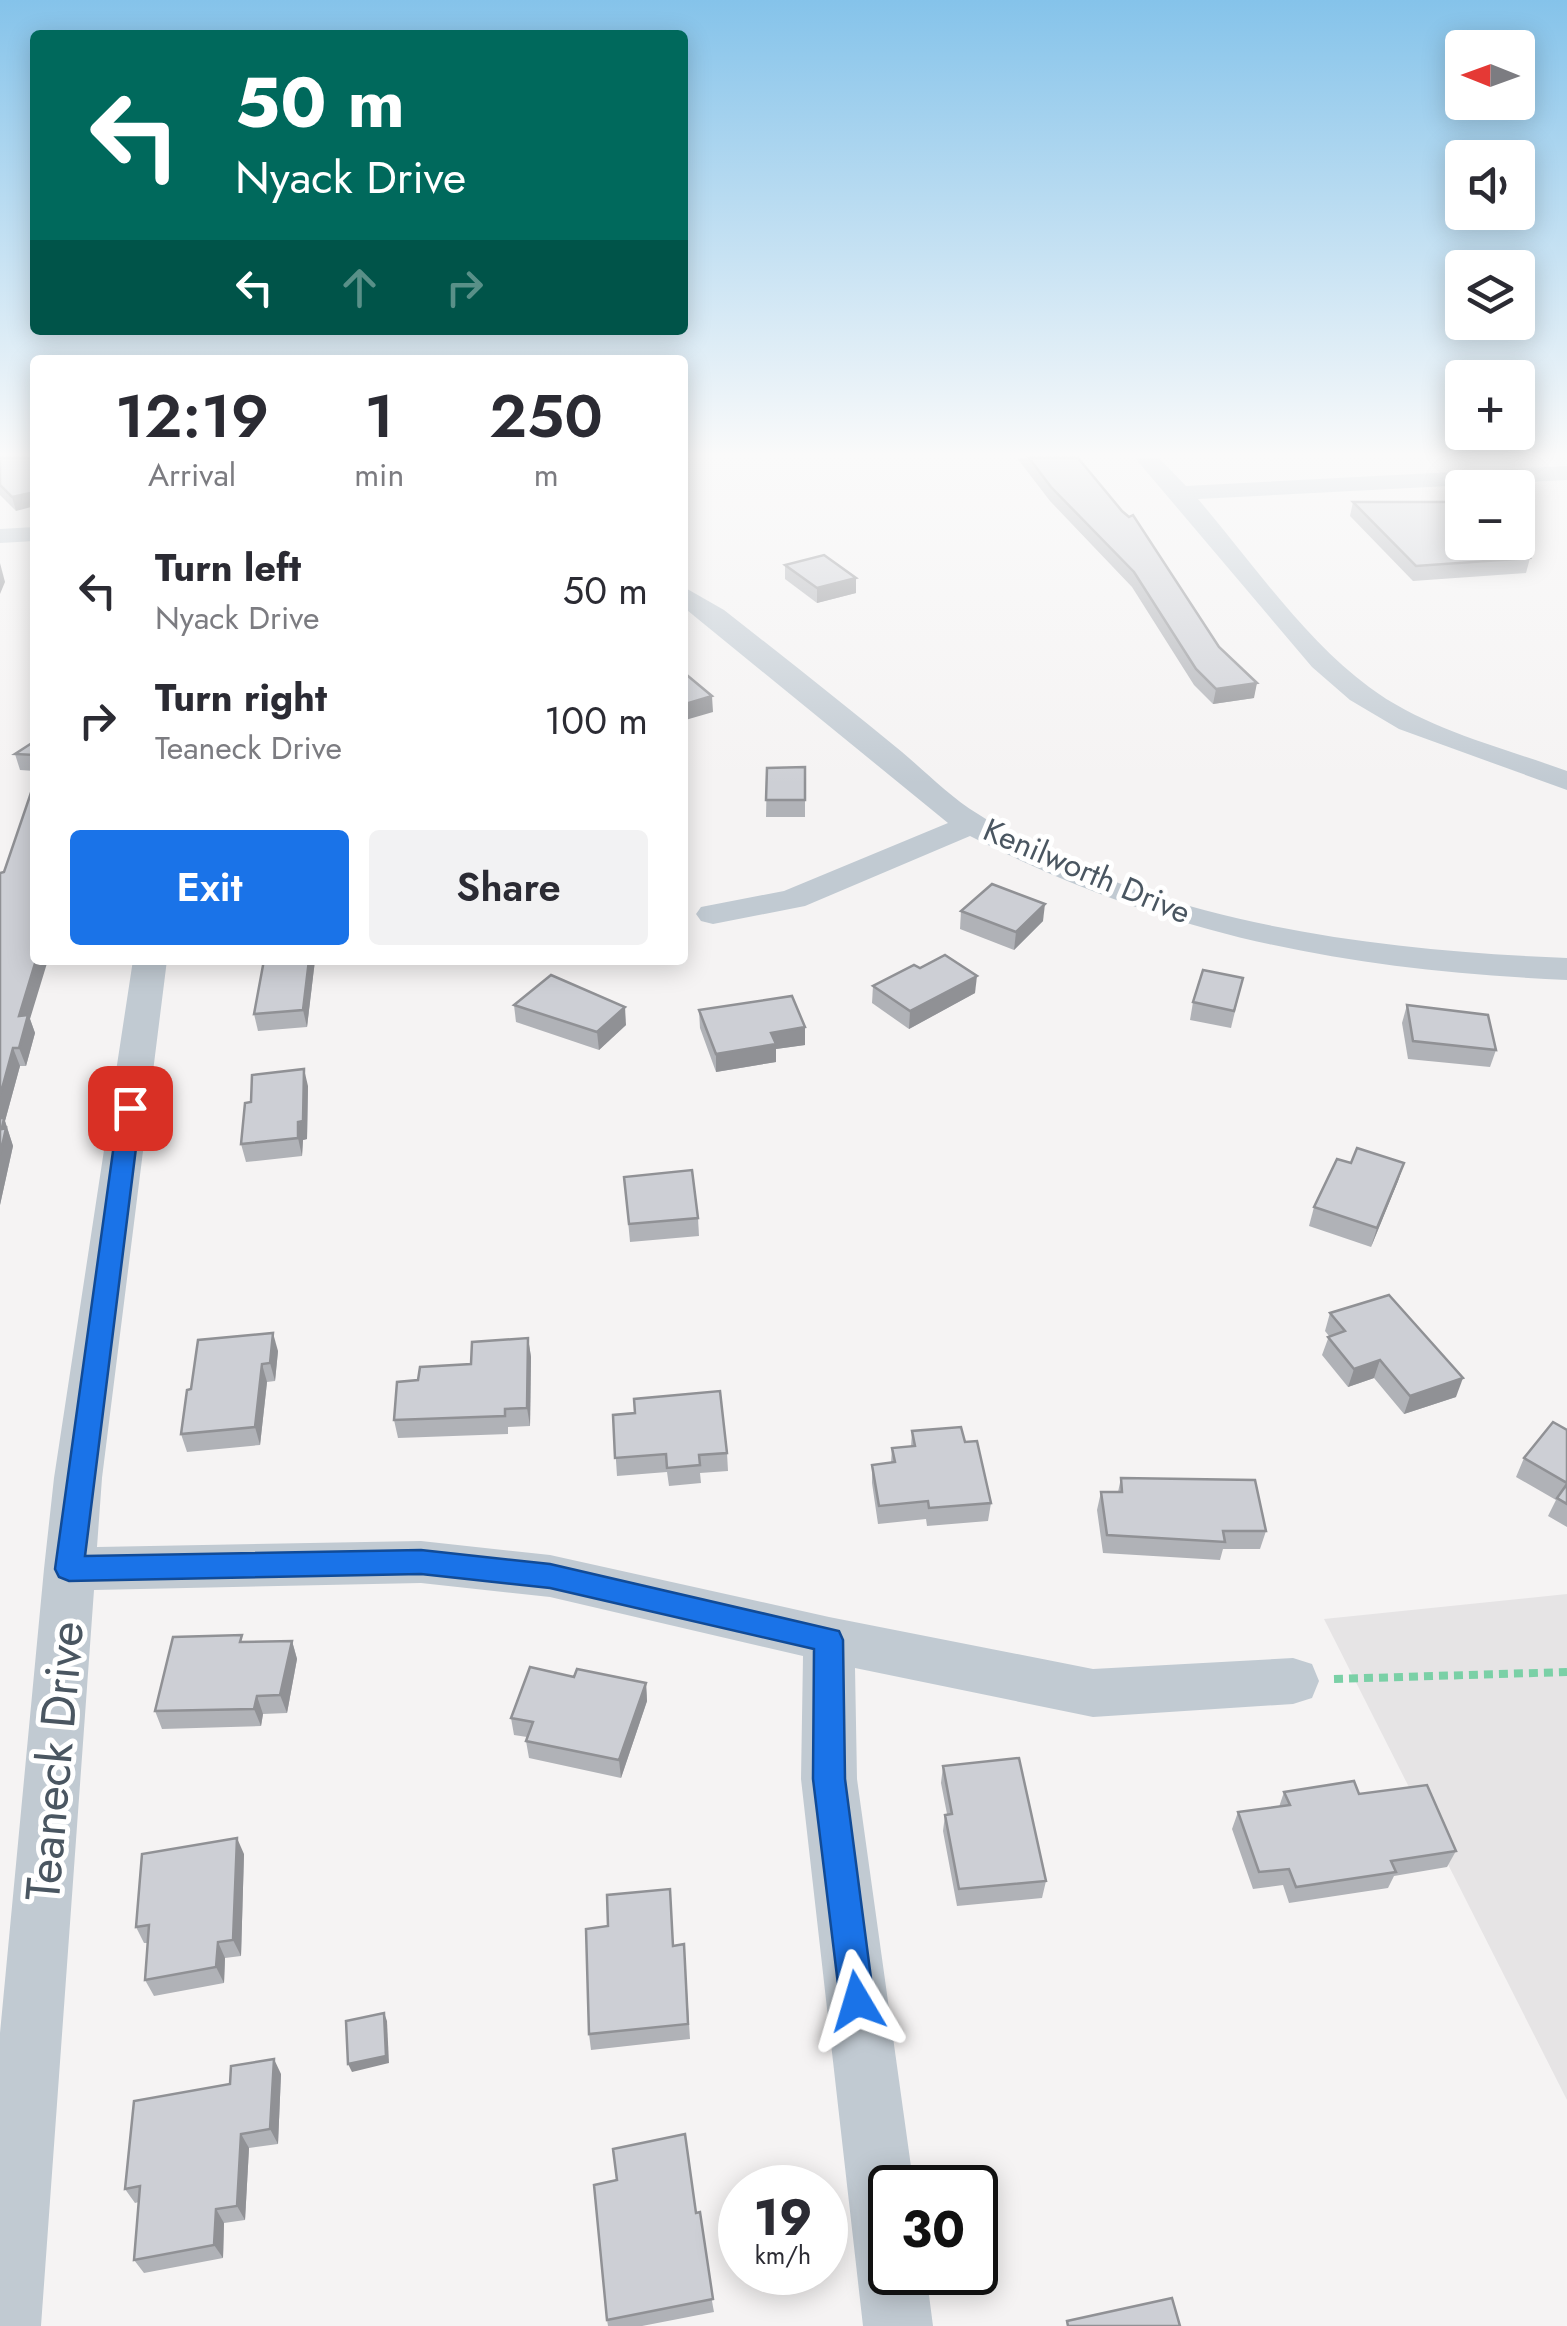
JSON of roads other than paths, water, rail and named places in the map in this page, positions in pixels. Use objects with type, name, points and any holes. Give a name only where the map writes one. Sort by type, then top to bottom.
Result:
[{"type":"street","points":[[1242,567],[1322,661],[1360,694],[1409,724],[1567,781]]},
{"type":"street","name":"Kenilworth Drive","points":[[688,598],[972,824],[1066,870],[1166,910],[1272,939],[1374,958],[1567,969]]},
{"type":"street","points":[[714,914],[793,899],[972,824]]},
{"type":"street","name":"Teaneck Drive","points":[[6,2326],[69,1569],[149,965]]},
{"type":"street","points":[[69,1569],[421,1562],[550,1576],[828,1640],[1094,1692],[1293,1681]]},
{"type":"street","points":[[828,1640],[829,1779],[878,2165]]},
{"type":"street","points":[[895,2295],[898,2326]]}]
